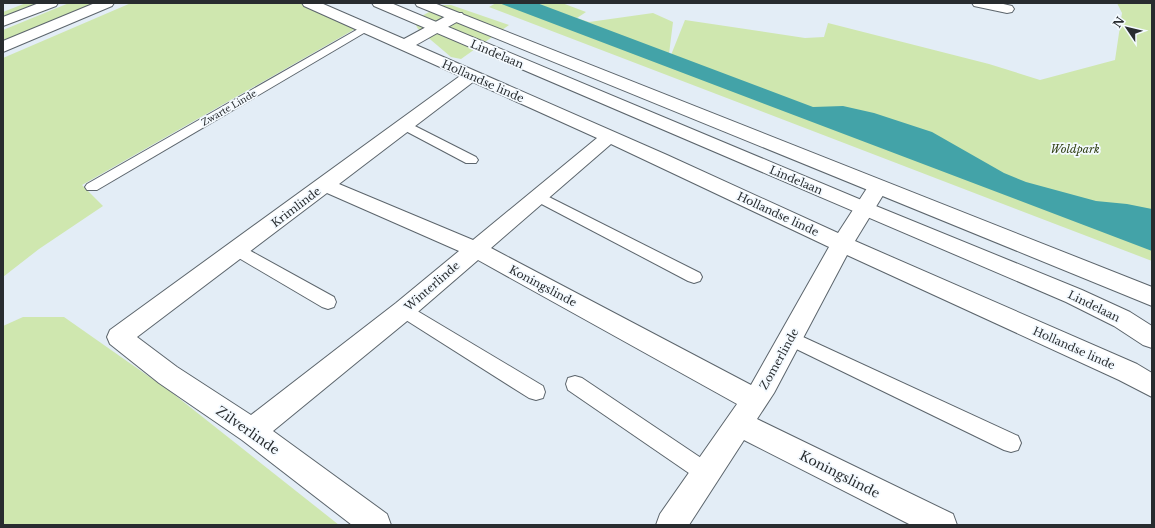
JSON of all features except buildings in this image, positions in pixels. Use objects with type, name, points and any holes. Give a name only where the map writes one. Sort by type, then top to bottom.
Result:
[{"type":"street","points":[[3,22],[51,3]]},
{"type":"street","points":[[3,47],[107,3]]},
{"type":"street","name":"Hollandse linde","points":[[309,3],[1128,372],[1152,386]]},
{"type":"street","name":"Lindelaan","points":[[379,3],[864,209],[1074,296],[1122,319],[1152,338]]},
{"type":"street","name":"Lindelaan","points":[[422,3],[1152,297]]},
{"type":"street","points":[[979,3],[1006,11]]},
{"type":"street","points":[[403,46],[457,16]]},
{"type":"street","name":"Krimlinde","points":[[119,337],[471,76]]},
{"type":"street","name":"Winterlinde","points":[[252,431],[404,310],[537,196],[609,137]]},
{"type":"street","name":"Koningslinde","points":[[325,185],[475,249],[755,400]]},
{"type":"street","name":"Zomerlinde","points":[[671,525],[755,400],[842,244],[878,187]]},
{"type":"street","name":"Zilverlinde","points":[[119,337],[168,376],[252,431],[376,525]]},
{"type":"street","name":"Koningslinde","points":[[739,424],[942,525]]},
{"type":"lane","name":"Zwarte Linde","points":[[92,187],[365,28]]},
{"type":"lane","points":[[404,125],[471,160]]},
{"type":"lane","points":[[537,196],[694,277]]},
{"type":"lane","points":[[238,250],[328,302]]},
{"type":"lane","points":[[404,310],[536,392]]},
{"type":"lane","points":[[790,338],[1011,443]]},
{"type":"lane","points":[[575,384],[706,472]]},
{"type":"green space","points":[[26,3],[43,3],[3,19],[3,12]]},
{"type":"green space","points":[[69,3],[99,3],[3,43],[3,30]]},
{"type":"green space","points":[[131,3],[300,3],[355,29],[82,185],[103,206],[39,249],[3,277],[3,58]]},
{"type":"green space","name":"Woldpark","points":[[496,3],[530,3],[551,9],[537,3],[562,3],[586,12],[577,18],[589,22],[653,13],[673,22],[669,54],[671,55],[685,20],[805,38],[824,37],[828,23],[989,64],[1040,80],[1115,60],[1122,13],[1117,3],[1152,3],[1152,261],[489,7]]},
{"type":"green space","points":[[442,5],[451,5],[509,25],[461,59],[451,57],[418,29],[415,23],[418,18]]},
{"type":"green space","points":[[23,317],[64,317],[171,392],[339,525],[3,525],[3,326]]},
{"type":"water","points":[[499,3],[537,3],[813,107],[843,106],[874,113],[932,132],[1004,173],[1026,182],[1096,201],[1127,204],[1152,209],[1152,251]]}]
